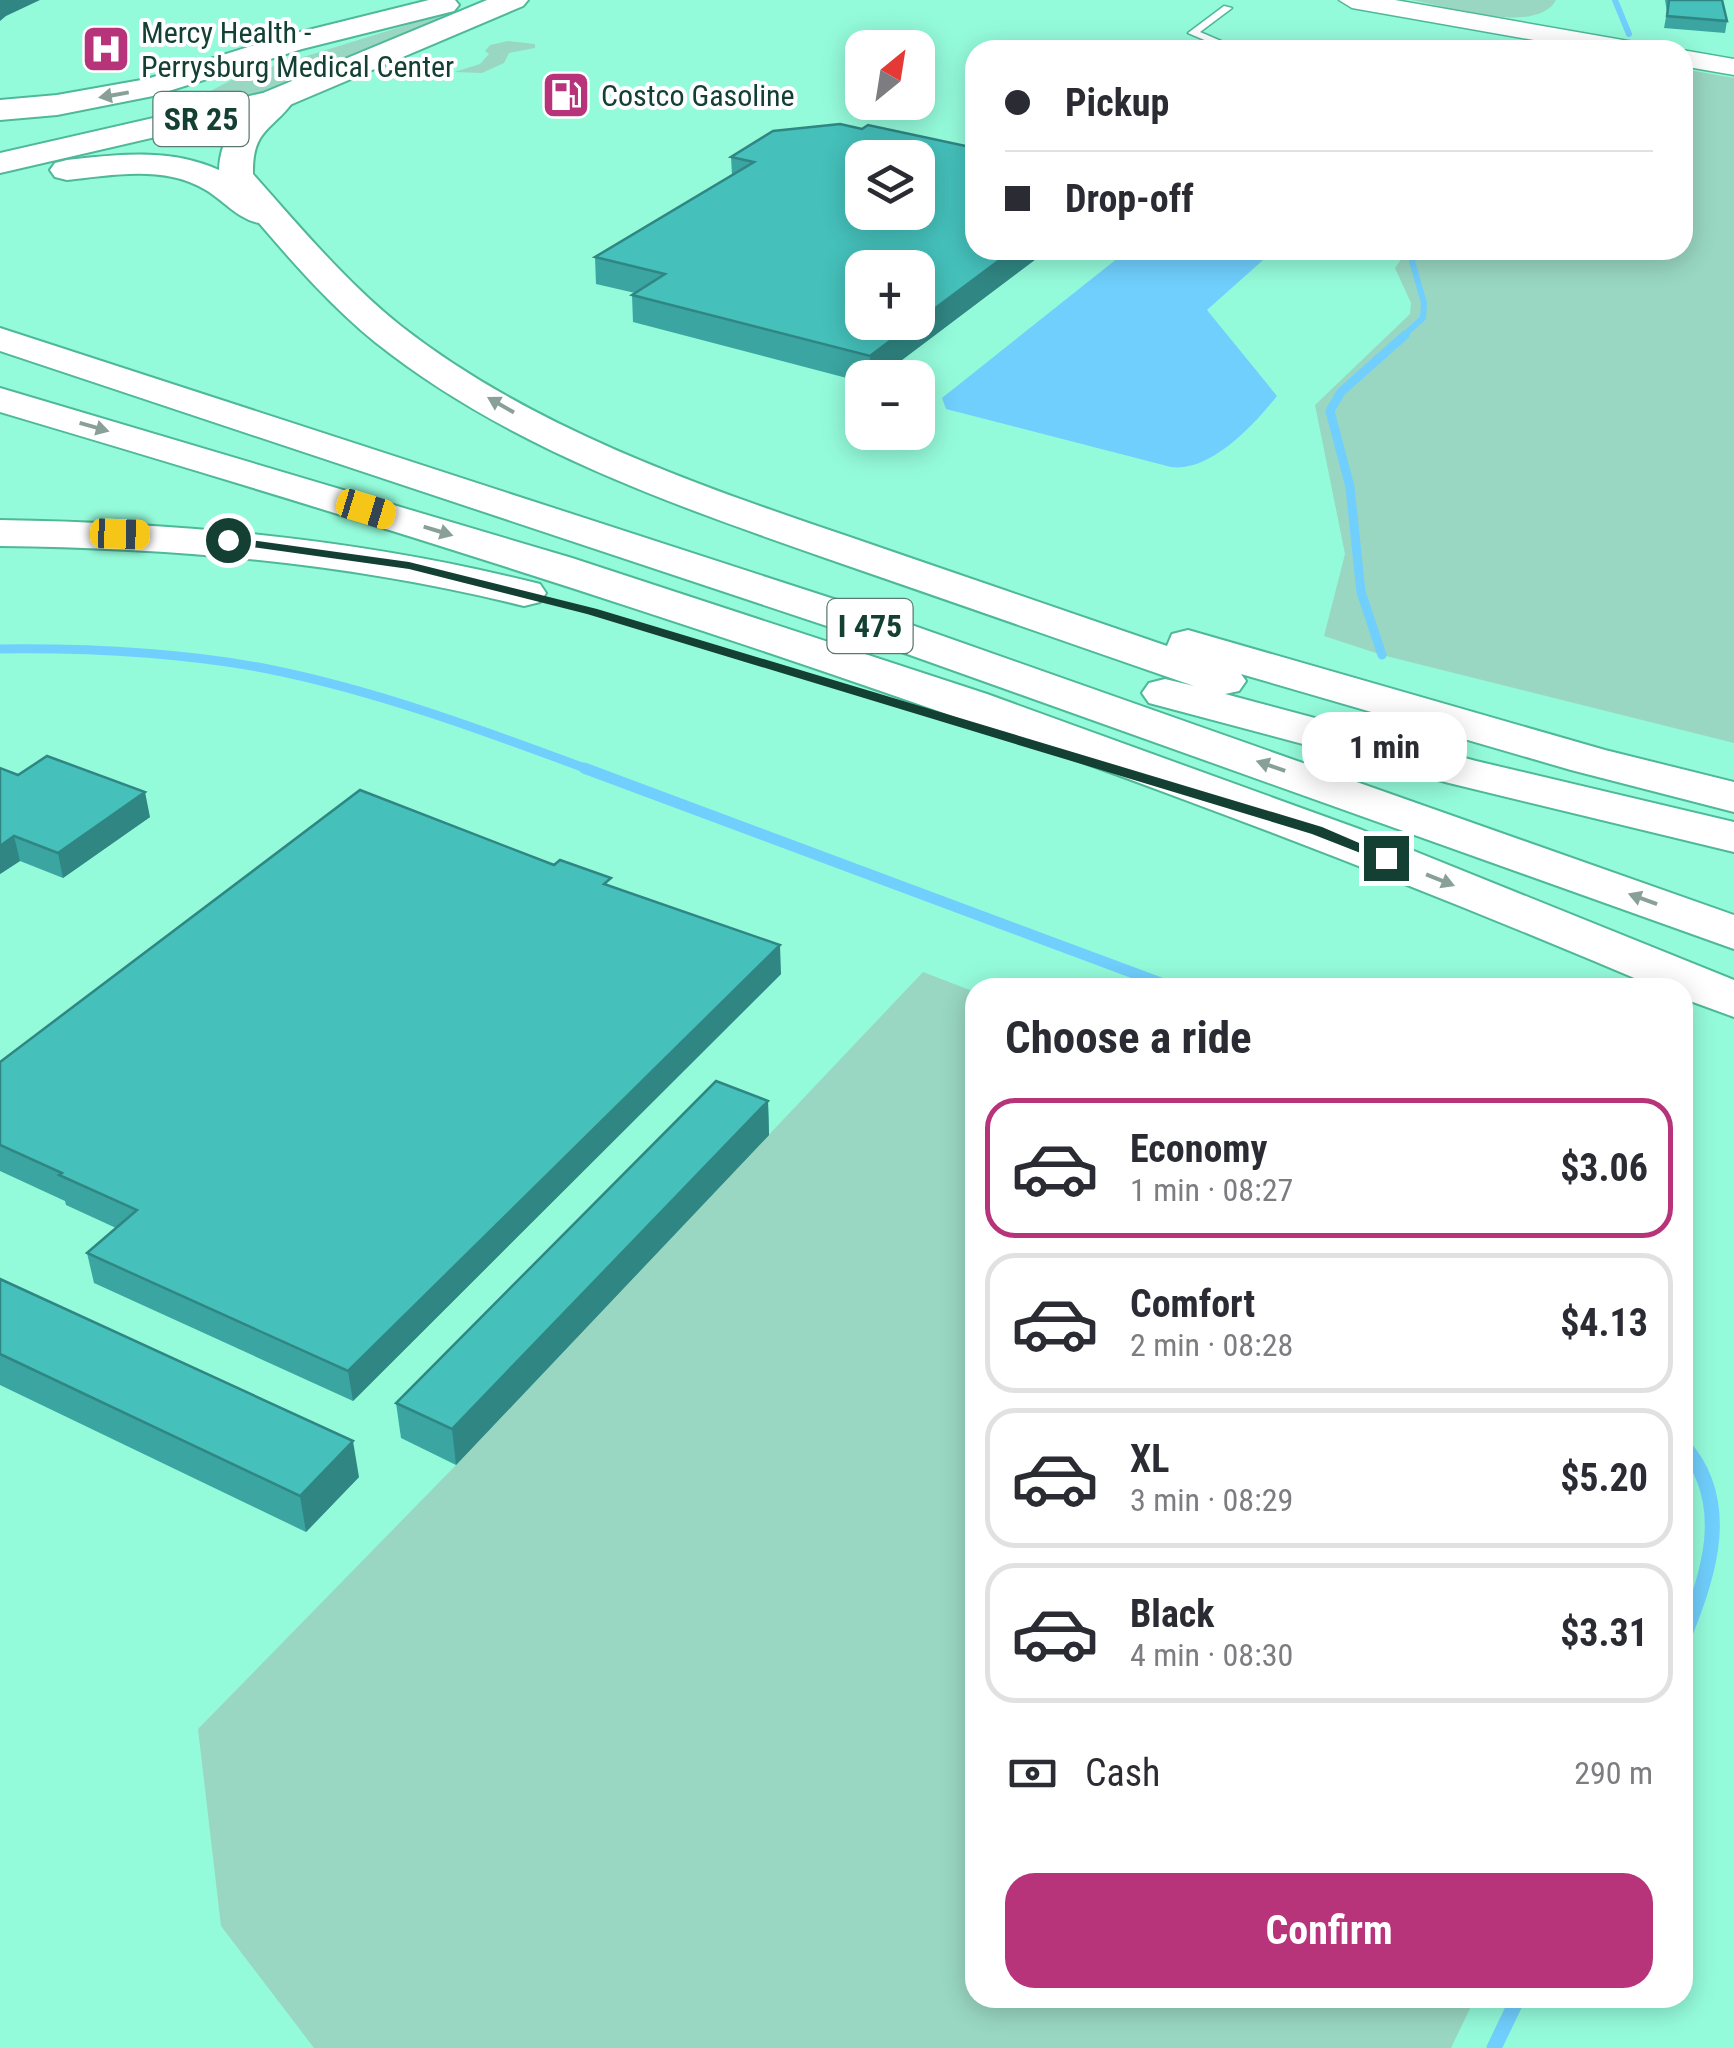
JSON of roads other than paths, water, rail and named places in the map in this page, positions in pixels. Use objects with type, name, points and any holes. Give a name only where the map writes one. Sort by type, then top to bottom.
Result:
[{"type":"main road","points":[[513,0],[278,98],[236,144],[236,176],[391,336],[501,405],[611,463],[694,498],[1268,696],[1473,756],[1734,822]]},
{"type":"main road","points":[[0,110],[57,105],[153,88],[278,47],[451,2]]},
{"type":"main road","points":[[24,189],[67,170],[226,72],[451,2]]},
{"type":"main road","name":"SR 25","points":[[0,163],[278,98]]},
{"type":"main road","points":[[67,170],[154,164],[191,170],[216,180],[307,253]]},
{"type":"main road","points":[[0,335],[177,380],[458,466],[1098,674],[1466,773],[1734,836]]},
{"type":"main road","name":"I 475","points":[[0,335],[792,598],[1360,796],[1734,933]]},
{"type":"main road","name":"I 475","points":[[0,400],[750,629],[1110,753],[1317,830],[1680,978]]},
{"type":"main road","points":[[588,449],[1258,666],[1588,760],[1734,797]]},
{"type":"main road","points":[[0,530],[255,542],[333,552],[483,582],[1317,830]]},
{"type":"main road","name":"I 475","points":[[1693,983],[1734,1000]]},
{"type":"street","points":[[1352,0],[1578,40]]},
{"type":"street","points":[[1693,60],[1734,67]]},
{"type":"lane","points":[[1210,40],[1194,34],[1227,8]]},
{"type":"waterway","points":[[1615,0],[1629,34]]},
{"type":"waterway","points":[[1402,337],[1423,318],[1424,303],[1413,260]]},
{"type":"waterway","points":[[1382,655],[1361,592],[1350,487],[1330,411],[1341,392],[1405,335]]},
{"type":"waterway","points":[[0,649],[134,652],[268,669],[391,700],[590,770]]},
{"type":"waterway","points":[[584,768],[1147,978]]},
{"type":"waterway","points":[[1693,1459],[1708,1490],[1712,1515],[1708,1566],[1693,1612]]},
{"type":"waterway","points":[[1494,2048],[1513,2008]]},
{"type":"place","name":"Mercy Health - Perrysburg Medical Center","points":[[106,49]]},
{"type":"place","name":"Costco Gasoline","points":[[566,95]]}]
